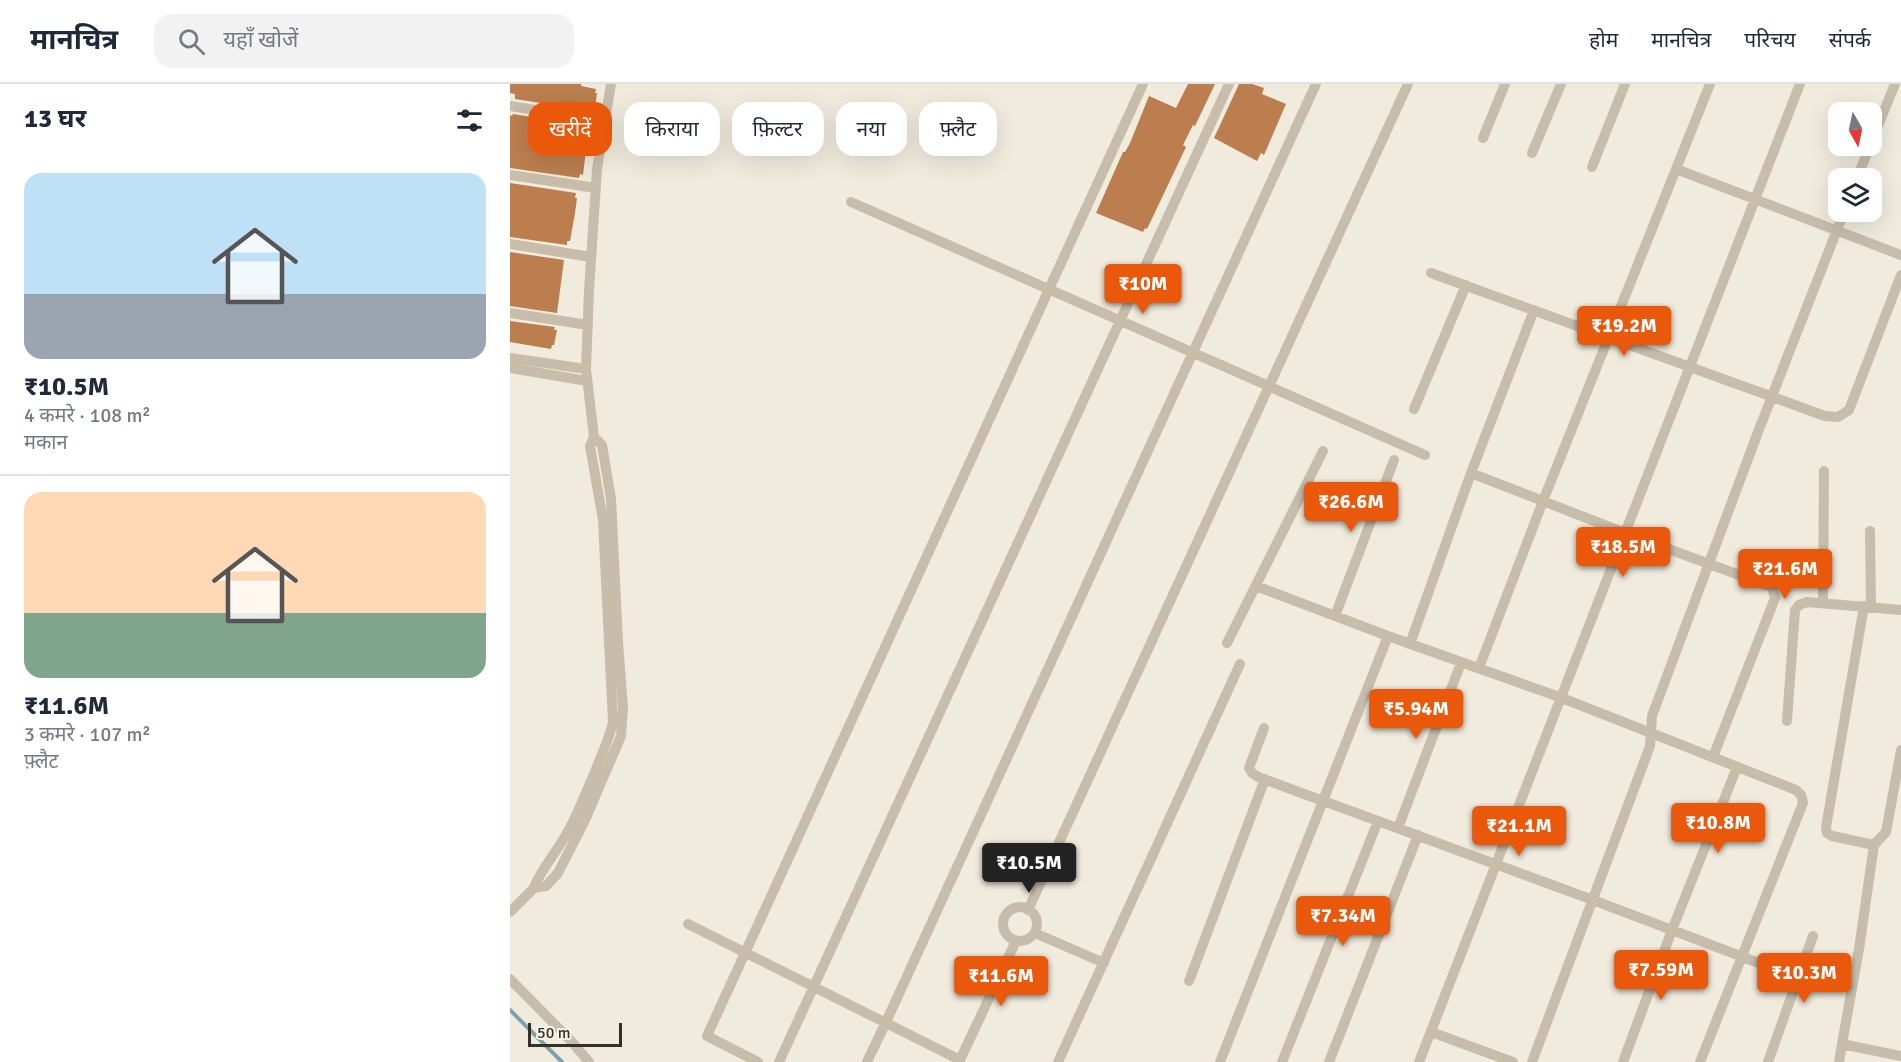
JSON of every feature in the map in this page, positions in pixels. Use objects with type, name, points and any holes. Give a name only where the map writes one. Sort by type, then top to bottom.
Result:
[{"type":"street","points":[[608,102],[611,84]]},
{"type":"street","points":[[758,1062],[707,1036],[1143,84]]},
{"type":"street","points":[[778,1062],[1229,84]]},
{"type":"street","points":[[867,1062],[1316,84]]},
{"type":"street","points":[[1029,909],[1408,84]]},
{"type":"street","points":[[1483,138],[1505,84]]},
{"type":"street","points":[[1532,153],[1561,84]]},
{"type":"street","points":[[1592,167],[1625,84]]},
{"type":"street","points":[[1479,668],[1543,501],[1710,84]]},
{"type":"street","points":[[1419,1062],[1800,84]]},
{"type":"street","points":[[1882,116],[1895,84]]},
{"type":"street","points":[[510,106],[528,109]]},
{"type":"street","points":[[510,912],[534,888],[535,881],[562,842],[581,806],[608,742],[613,722],[603,520],[590,446],[594,437],[586,369],[599,156]]},
{"type":"street","points":[[1676,169],[1901,255]]},
{"type":"street","points":[[510,175],[596,188]]},
{"type":"street","points":[[851,202],[1425,455]]},
{"type":"street","points":[[1532,1062],[1650,746],[1652,716],[1840,222]]},
{"type":"street","points":[[510,244],[591,258]]},
{"type":"street","points":[[1431,273],[1825,416],[1838,417],[1849,410],[1901,275]]},
{"type":"street","points":[[1414,409],[1466,285]]},
{"type":"street","points":[[1410,644],[1471,473],[1534,310]]},
{"type":"street","points":[[510,314],[588,325]]},
{"type":"street","points":[[510,358],[586,369]]},
{"type":"street","points":[[510,368],[587,381]]},
{"type":"street","points":[[1227,643],[1323,451]]},
{"type":"street","points":[[1335,616],[1394,460]]},
{"type":"street","points":[[1822,603],[1824,471]]},
{"type":"street","points":[[1471,473],[1772,587],[1775,598],[1713,757]]},
{"type":"street","points":[[1870,531],[1868,607],[1826,827],[1827,833],[1832,836],[1874,845]]},
{"type":"street","points":[[1256,586],[1461,663],[1562,698],[1737,766],[1796,790],[1801,795],[1803,803],[1700,1062]]},
{"type":"street","points":[[1787,720],[1795,610],[1799,605],[1806,602],[1901,610]]},
{"type":"street","points":[[1220,1062],[1388,636]]},
{"type":"street","points":[[1398,828],[1461,663]]},
{"type":"street","points":[[1058,1062],[1240,664]]},
{"type":"street","points":[[1264,728],[1249,768],[1252,773],[1798,978]]},
{"type":"street","points":[[1839,1062],[1874,845],[1886,832],[1901,750]]},
{"type":"street","points":[[1623,1062],[1737,766]]},
{"type":"street","points":[[1189,981],[1265,779]]},
{"type":"street","points":[[1282,1062],[1378,821]]},
{"type":"street","points":[[1329,1062],[1418,835]]},
{"type":"street","points":[[1012,909],[1029,909],[1036,917],[1035,933],[1027,940],[1016,940],[1006,934],[1005,918],[1012,909]]},
{"type":"street","points":[[688,924],[960,1061],[1016,940]]},
{"type":"street","points":[[1035,933],[1104,963]]},
{"type":"street","points":[[1768,1062],[1813,936]]},
{"type":"street","points":[[510,979],[589,1062]]},
{"type":"street","points":[[1431,1032],[1513,1062]]},
{"type":"street","points":[[1842,1044],[1901,1056]]},
{"type":"building","points":[[510,84],[581,84],[581,86],[596,89],[595,93],[597,93],[596,102],[534,102],[515,99],[515,94],[510,93]]},
{"type":"building","points":[[1188,84],[1215,84],[1195,126],[1193,125],[1183,145],[1186,147],[1147,229],[1145,228],[1143,232],[1096,213],[1123,152],[1130,143],[1149,96],[1176,108]]},
{"type":"building","points":[[1239,84],[1252,84],[1264,88],[1262,94],[1286,104],[1264,155],[1261,153],[1257,161],[1214,138]]},
{"type":"building","points":[[513,114],[528,116],[528,156],[585,156],[583,175],[580,174],[579,178],[510,168],[510,115]]},
{"type":"building","points":[[510,183],[576,193],[575,213],[570,241],[567,241],[567,245],[510,237]]},
{"type":"building","points":[[510,252],[564,260],[557,313],[510,306]]},
{"type":"building","points":[[510,321],[555,327],[554,330],[557,330],[554,345],[551,349],[510,342]]},
{"type":"waterway","points":[[510,1010],[562,1062]]}]
